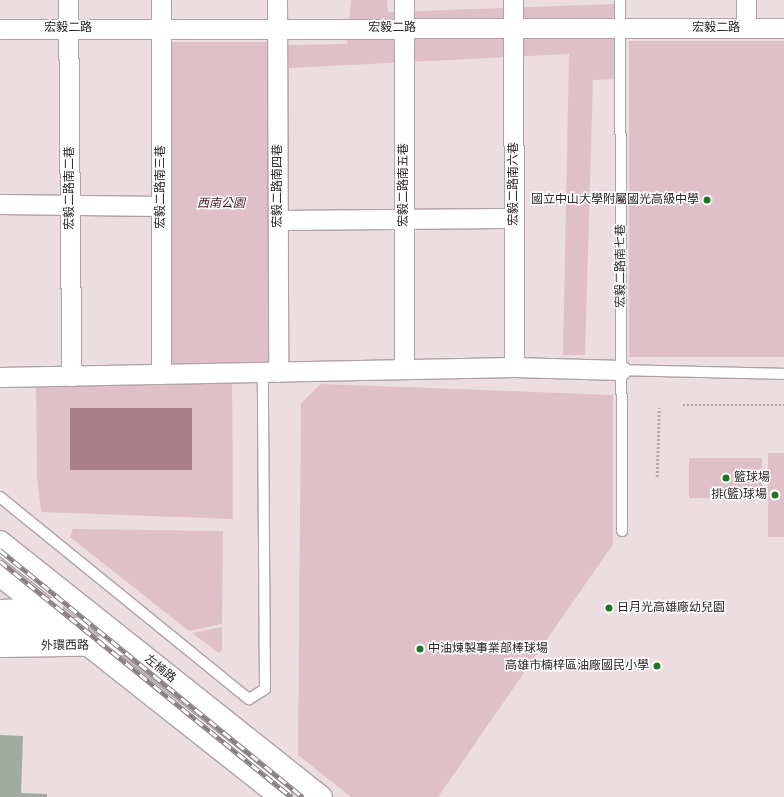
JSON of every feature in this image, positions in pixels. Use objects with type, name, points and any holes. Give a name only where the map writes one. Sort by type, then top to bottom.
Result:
[{"type":"street","name":"宏毅二路南二巷","points":[[68,0],[71,376]]},
{"type":"street","name":"宏毅二路南三巷","points":[[161,0],[161,374]]},
{"type":"street","name":"宏毅二路南四巷","points":[[271,372],[278,220],[277,0]]},
{"type":"street","name":"宏毅二路南五巷","points":[[404,0],[404,370]]},
{"type":"street","name":"宏毅二路南六巷","points":[[513,0],[514,367]]},
{"type":"street","points":[[746,0],[746,28]]},
{"type":"street","name":"宏毅二路","points":[[0,28],[784,28]]},
{"type":"street","points":[[0,204],[161,206]]},
{"type":"street","points":[[278,220],[514,218]]},
{"type":"street","points":[[0,377],[514,367],[621,370]]},
{"type":"street","name":"左楠路","points":[[0,542],[321,797]]},
{"type":"street","name":"左楠路","points":[[0,574],[281,797]]},
{"type":"street","points":[[0,611],[83,607]]},
{"type":"street","name":"外環西路","points":[[0,632],[110,628]]},
{"type":"street","name":"外環西路","points":[[0,647],[130,646]]},
{"type":"lane","name":"宏毅二路南七巷","points":[[620,0],[622,531]]},
{"type":"lane","points":[[621,370],[784,374]]},
{"type":"lane","points":[[0,497],[249,699],[265,689],[271,372]]},
{"type":"path","points":[[684,405],[784,405]]},
{"type":"path","points":[[657,477],[660,408]]},
{"type":"green space","points":[[351,0],[387,0],[388,12],[614,4],[616,79],[593,80],[585,355],[563,355],[569,54],[289,68],[288,45],[347,44]]},
{"type":"green space","name":"國立中山大學附屬國光高級中學","points":[[629,41],[784,41],[784,357],[629,357]]},
{"type":"green space","name":"西南公園","points":[[170,42],[271,42],[271,366],[170,366]]},
{"type":"green space","points":[[232,381],[233,519],[41,512],[37,477],[36,385]]},
{"type":"green space","name":"中油煉製事業部棒球場","points":[[321,384],[613,395],[613,544],[438,797],[351,797],[298,755],[301,403]]},
{"type":"green space","name":"排(籃)球場","points":[[768,453],[784,453],[784,537],[768,537]]},
{"type":"green space","name":"籃球場","points":[[689,458],[762,458],[762,498],[689,498]]},
{"type":"green space","points":[[73,529],[223,531],[222,624],[189,631],[70,537]]},
{"type":"green space","points":[[222,627],[222,650],[219,653],[192,633]]},
{"type":"shaded area","points":[[70,408],[192,408],[192,470],[70,470]]},
{"type":"building","points":[[0,735],[23,736],[21,793],[47,794],[47,797],[0,797]]},
{"type":"railway","points":[[0,550],[303,797]]},
{"type":"railway","points":[[0,561],[291,797]]},
{"type":"place","name":"國立中山大學附屬國光高級中學","points":[[707,200]]},
{"type":"place","name":"籃球場","points":[[726,478]]},
{"type":"place","name":"排(籃)球場","points":[[775,495]]},
{"type":"place","name":"日月光高雄廠幼兒園","points":[[609,608]]},
{"type":"place","name":"中油煉製事業部棒球場","points":[[420,649]]},
{"type":"place","name":"高雄市楠梓區油廠國民小學","points":[[657,666]]}]
